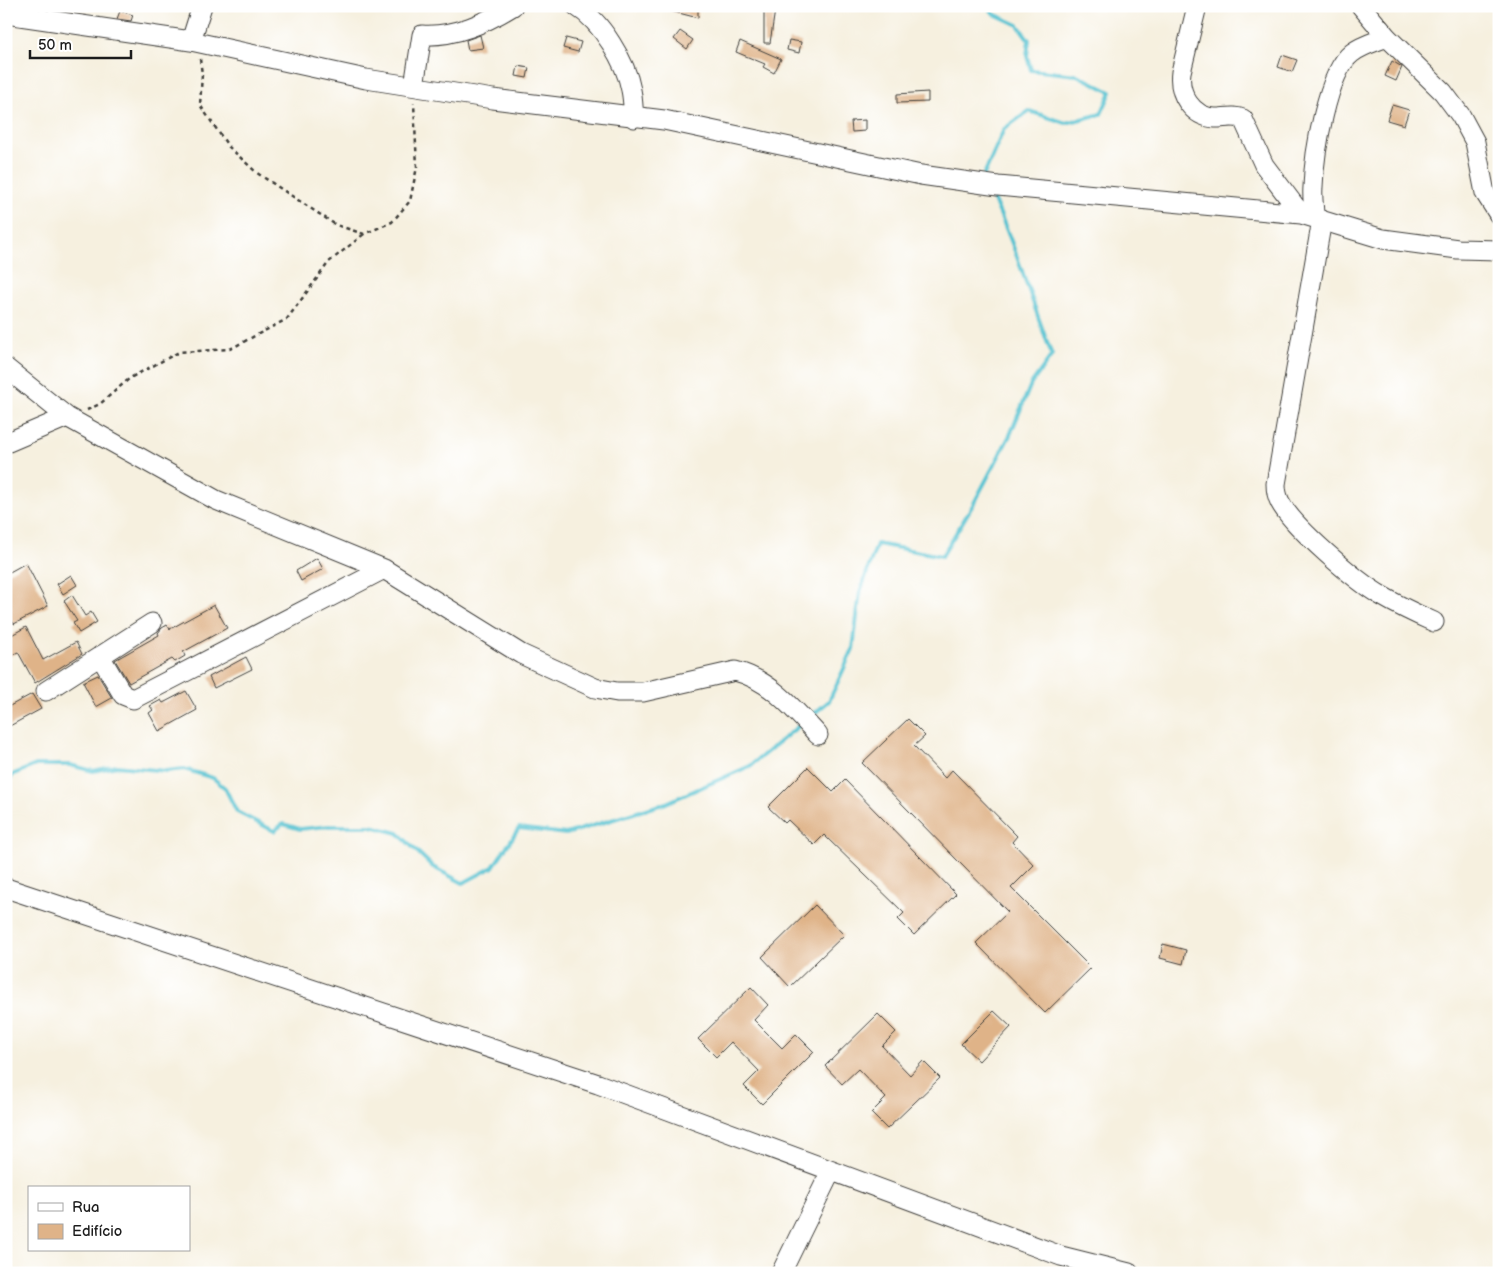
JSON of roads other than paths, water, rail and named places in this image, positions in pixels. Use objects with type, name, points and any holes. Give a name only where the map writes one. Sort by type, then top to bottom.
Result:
[{"type":"street","points":[[191,41],[202,6]]},
{"type":"street","points":[[414,86],[422,35],[442,36],[474,26],[513,6]]},
{"type":"street","points":[[576,6],[608,38],[626,73],[632,91],[634,118]]},
{"type":"street","points":[[1197,6],[1180,72],[1179,83],[1181,91],[1192,107],[1204,115],[1214,118],[1229,117],[1243,119],[1264,165],[1312,217]]},
{"type":"street","points":[[1361,6],[1387,37],[1443,92],[1461,116],[1475,142],[1485,193],[1499,215]]},
{"type":"street","points":[[6,14],[191,41],[366,79],[685,124],[921,175],[989,185],[1312,217],[1383,239],[1458,249],[1499,250]]},
{"type":"street","points":[[1387,37],[1352,53],[1336,74],[1329,92],[1314,168],[1312,217],[1276,494],[1288,514],[1317,544],[1359,579],[1380,596],[1434,622]]},
{"type":"street","points":[[6,368],[67,417],[216,500],[384,569],[521,654],[595,688],[618,692],[643,692],[734,671],[749,674],[761,681],[795,710],[813,730]]},
{"type":"street","points":[[6,443],[67,417]]},
{"type":"street","points":[[100,656],[123,695],[133,699],[384,569]]},
{"type":"street","points":[[46,691],[152,623]]},
{"type":"street","points":[[6,888],[598,1084],[1061,1256],[1129,1273]]},
{"type":"street","points":[[781,1273],[831,1171]]},
{"type":"waterway","points":[[983,177],[1004,129],[1029,111],[1066,123],[1101,114],[1111,92],[1077,75],[1031,70],[1027,56],[1029,40],[1018,25],[994,14],[988,6]]},
{"type":"waterway","points":[[810,717],[829,701],[853,649],[860,592],[877,544],[942,556],[974,503],[1010,435],[1031,384],[1052,355],[1015,251],[989,190]]},
{"type":"waterway","points":[[6,783],[14,774],[36,765],[70,765],[93,771],[117,766],[166,771],[184,769],[213,778],[225,788],[237,812],[274,831],[283,824],[300,829],[329,826],[371,826],[398,833],[433,867],[463,883],[493,867],[519,828],[566,834],[666,803],[750,766],[801,724]]}]
